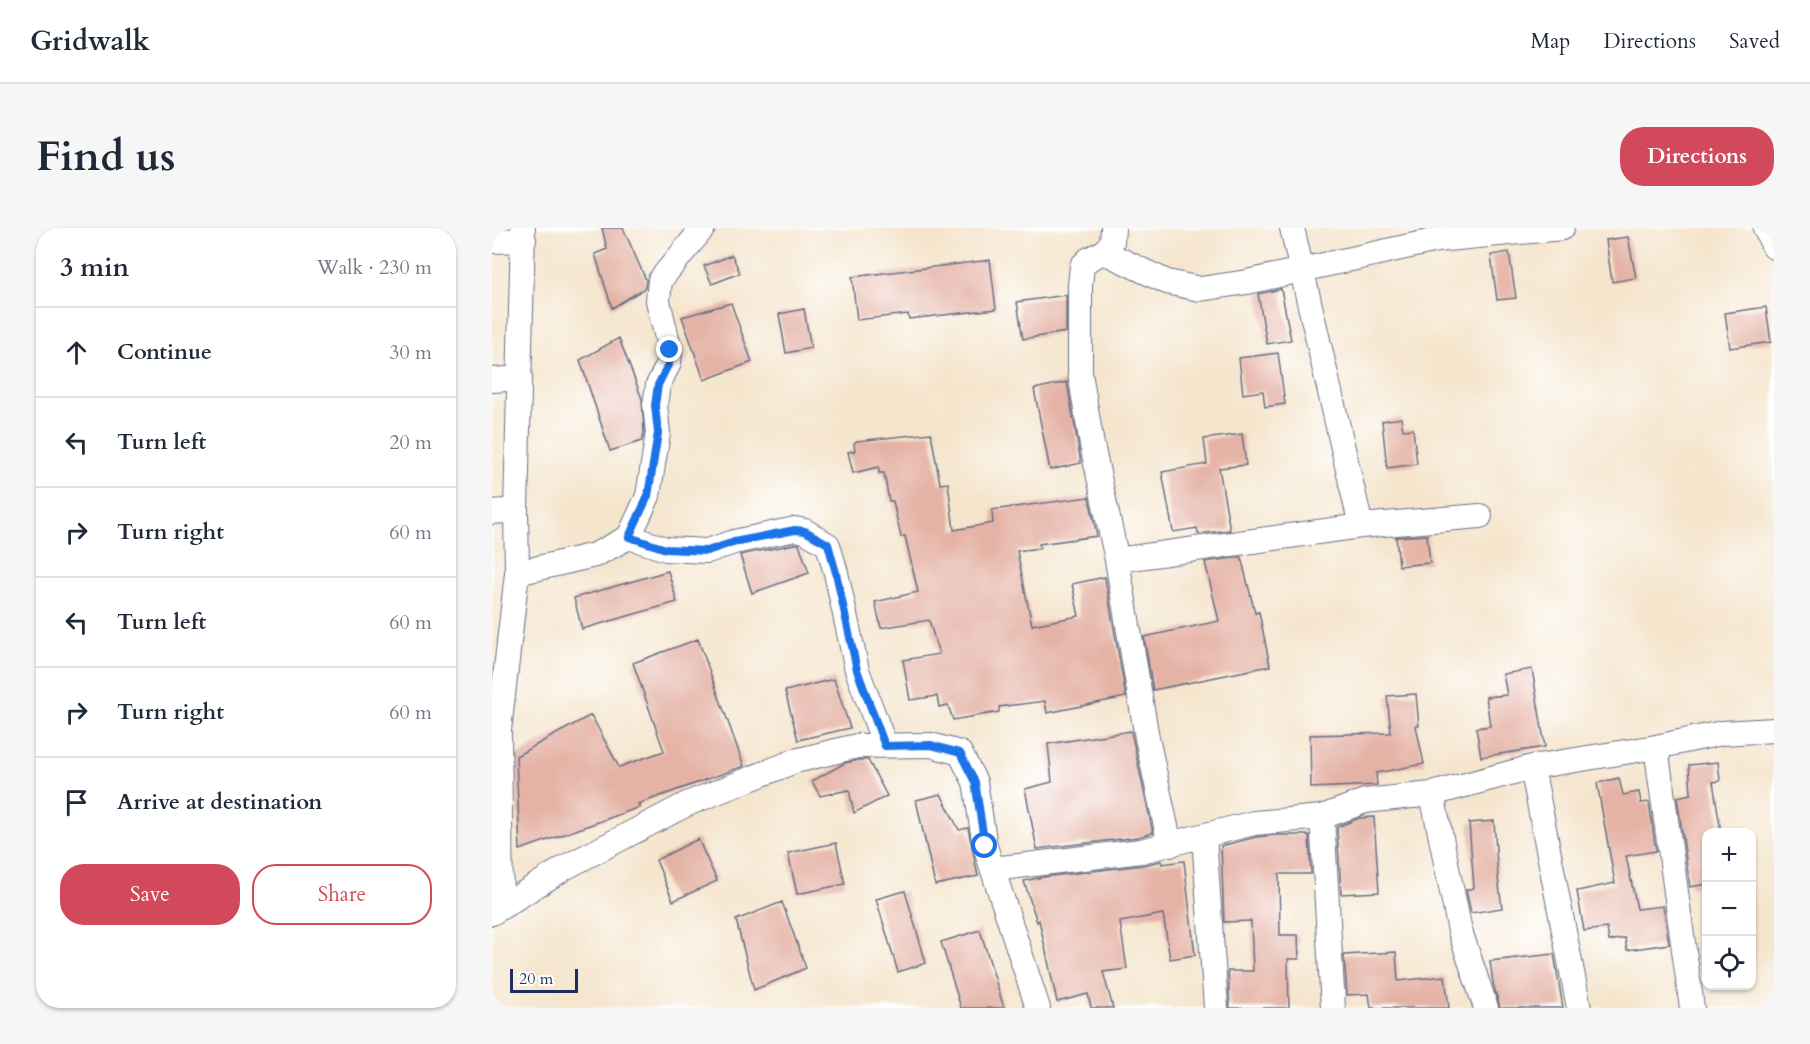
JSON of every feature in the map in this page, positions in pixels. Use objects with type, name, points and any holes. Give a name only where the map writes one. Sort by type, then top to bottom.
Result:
[{"type":"street","points":[[517,573],[595,555],[629,537],[648,496],[658,433],[655,405],[658,385],[669,363],[670,350],[658,301],[660,280],[703,228]]},
{"type":"street","points":[[1113,228],[1112,242],[1104,252],[1089,259],[1082,266],[1080,373],[1092,445],[1117,560],[1147,738],[1170,845]]},
{"type":"street","points":[[1292,228],[1361,526]]},
{"type":"street","points":[[1104,252],[1167,282],[1200,289],[1247,282],[1437,240],[1562,228]]},
{"type":"street","points":[[1765,228],[1774,247]]},
{"type":"street","points":[[492,241],[524,234],[516,510],[517,573],[496,733],[496,909]]},
{"type":"street","points":[[492,380],[520,378]]},
{"type":"street","points":[[492,512],[516,510]]},
{"type":"street","points":[[1117,560],[1361,526],[1480,516]]},
{"type":"street","points":[[629,537],[666,549],[707,551],[734,542],[795,530],[805,531],[828,544],[857,670],[885,746]]},
{"type":"street","points":[[993,869],[1141,851],[1254,824],[1322,818],[1365,801],[1432,794],[1532,767],[1656,747],[1722,733],[1774,730]]},
{"type":"street","points":[[496,909],[566,867],[687,804],[795,761],[857,746],[931,745],[960,753],[975,782],[985,846],[1038,1008]]},
{"type":"street","points":[[1656,747],[1692,1008]]},
{"type":"street","points":[[1532,767],[1579,1008]]},
{"type":"street","points":[[1432,794],[1460,931],[1486,1008]]},
{"type":"street","points":[[1322,818],[1333,1008]]},
{"type":"street","points":[[1204,836],[1216,1008]]},
{"type":"building","points":[[602,228],[623,228],[646,280],[645,288],[612,308],[595,254],[607,249]]},
{"type":"building","points":[[1628,237],[1636,278],[1612,282],[1606,240]]},
{"type":"building","points":[[1509,252],[1516,298],[1497,300],[1491,255]]},
{"type":"building","points":[[732,255],[740,273],[712,284],[704,266]]},
{"type":"building","points":[[990,260],[996,309],[909,319],[908,314],[857,320],[852,277]]},
{"type":"building","points":[[1281,289],[1291,340],[1267,344],[1258,294]]},
{"type":"building","points":[[1066,295],[1066,332],[1023,339],[1017,302]]},
{"type":"building","points":[[731,303],[752,362],[704,380],[682,317]]},
{"type":"building","points":[[1766,307],[1771,342],[1730,348],[1725,313]]},
{"type":"building","points":[[804,309],[811,348],[786,353],[779,314]]},
{"type":"building","points":[[619,338],[642,399],[644,433],[642,441],[610,451],[580,360]]},
{"type":"building","points":[[1278,353],[1285,404],[1265,407],[1263,391],[1243,394],[1239,358]]},
{"type":"building","points":[[1067,382],[1081,463],[1050,470],[1034,389]]},
{"type":"building","points":[[1401,418],[1403,430],[1413,429],[1417,464],[1387,468],[1382,421]]},
{"type":"building","points":[[931,433],[940,484],[948,483],[954,530],[993,523],[992,510],[1089,497],[1097,536],[1039,544],[1040,548],[1017,551],[1032,625],[1079,616],[1072,584],[1105,577],[1126,697],[1047,713],[1045,701],[999,707],[999,712],[953,720],[948,705],[939,707],[937,696],[910,700],[903,660],[939,654],[929,620],[881,628],[875,602],[918,592],[905,536],[901,537],[893,501],[889,501],[884,473],[879,473],[879,467],[853,473],[848,452],[855,451],[854,443],[857,441]]},
{"type":"building","points":[[1242,434],[1246,465],[1219,468],[1230,530],[1198,534],[1197,528],[1173,532],[1162,472],[1207,464],[1204,439]]},
{"type":"building","points":[[1427,535],[1430,563],[1399,566],[1396,537]]},
{"type":"building","points":[[799,544],[809,573],[752,593],[740,555]]},
{"type":"building","points":[[1241,557],[1255,613],[1259,612],[1270,666],[1153,690],[1144,637],[1219,621],[1205,562]]},
{"type":"building","points":[[668,571],[677,602],[582,629],[574,598]]},
{"type":"building","points":[[698,639],[744,766],[638,804],[640,807],[520,850],[516,756],[591,715],[619,767],[664,751],[633,663]]},
{"type":"building","points":[[1532,669],[1545,747],[1481,757],[1476,728],[1490,726],[1486,697],[1507,695],[1503,674]]},
{"type":"building","points":[[834,679],[850,728],[798,740],[785,691]]},
{"type":"building","points":[[1416,694],[1419,726],[1416,726],[1424,764],[1376,773],[1377,785],[1311,788],[1310,735],[1391,733],[1387,696]]},
{"type":"building","points":[[1131,731],[1153,833],[1138,837],[1037,849],[1025,789],[1052,782],[1048,744]]},
{"type":"building","points":[[868,760],[887,796],[854,813],[849,790],[820,796],[812,781],[845,763]]},
{"type":"building","points":[[1718,762],[1720,781],[1713,782],[1720,828],[1702,828],[1702,885],[1690,887],[1677,797],[1691,794],[1689,765]]},
{"type":"building","points":[[1619,778],[1623,795],[1639,792],[1641,803],[1649,802],[1656,851],[1626,856],[1637,909],[1663,906],[1669,944],[1627,950],[1625,938],[1609,941],[1607,928],[1584,931],[1577,891],[1615,883],[1597,783]]},
{"type":"building","points":[[941,794],[959,830],[968,828],[978,876],[935,885],[916,800]]},
{"type":"building","points":[[1374,817],[1379,892],[1341,894],[1337,827],[1359,818]]},
{"type":"building","points":[[1494,821],[1502,908],[1471,913],[1466,890],[1474,888],[1469,823]]},
{"type":"building","points":[[1309,835],[1311,874],[1279,874],[1280,935],[1298,935],[1299,959],[1288,959],[1289,1008],[1230,1008],[1228,971],[1253,971],[1251,921],[1224,922],[1221,846],[1256,837]]},
{"type":"building","points":[[698,839],[717,881],[673,901],[656,860]]},
{"type":"building","points":[[836,843],[845,884],[797,894],[788,853]]},
{"type":"building","points":[[1161,861],[1162,864],[1184,861],[1195,955],[1170,959],[1163,914],[1120,922],[1127,969],[1103,972],[1113,1008],[1091,1008],[1088,994],[1057,1002],[1039,920],[1037,922],[1024,881]]},
{"type":"building","points":[[905,891],[926,963],[898,972],[876,899]]},
{"type":"building","points":[[782,902],[806,968],[754,990],[736,920]]},
{"type":"building","points":[[980,930],[1004,1008],[961,1008],[941,942]]},
{"type":"building","points":[[1396,952],[1398,981],[1445,976],[1449,1008],[1371,1008],[1369,994],[1347,995],[1344,955]]},
{"type":"building","points":[[1554,954],[1563,1008],[1500,1008],[1490,961]]},
{"type":"route","points":[[670,350],[669,363],[658,385],[655,405],[658,433],[648,496],[629,537],[666,549],[707,551],[780,531],[795,530],[805,531],[828,544],[857,670],[885,746],[931,745],[960,753],[975,782],[985,846]]}]
